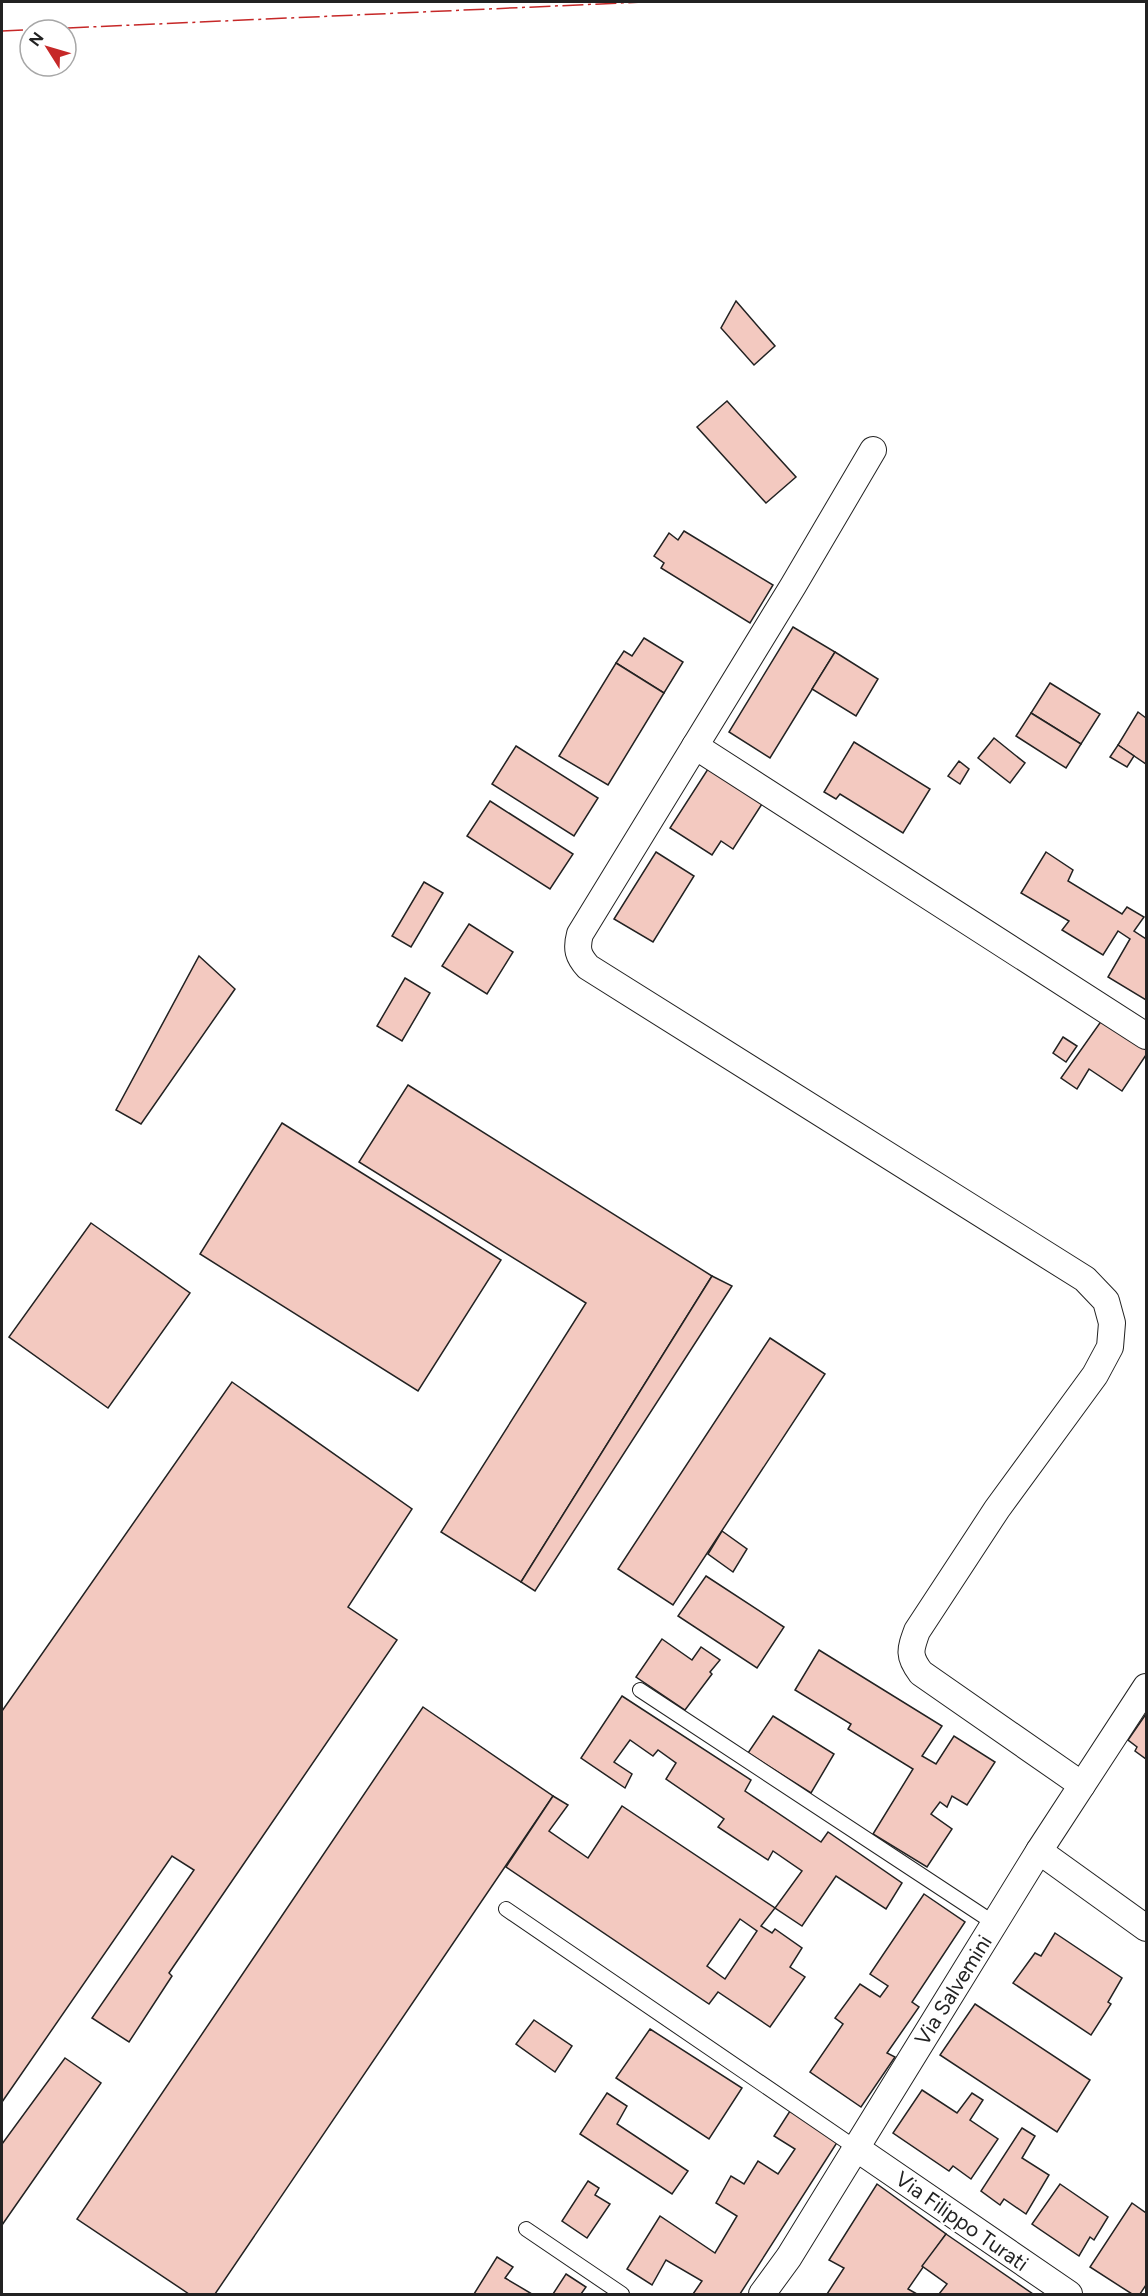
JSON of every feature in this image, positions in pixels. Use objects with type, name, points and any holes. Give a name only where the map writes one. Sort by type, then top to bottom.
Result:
[{"type":"street","points":[[873,450],[793,586],[580,934],[576,947],[580,958],[588,967],[1085,1279],[1106,1301],[1112,1323],[1110,1347],[1095,1375],[997,1509],[917,1631],[910,1649],[912,1662],[921,1673],[1082,1785]]},
{"type":"street","points":[[695,746],[1146,1036]]},
{"type":"street","name":"Via Salvemini","points":[[762,2295],[789,2257],[1039,1851],[1146,1687]]},
{"type":"street","points":[[1039,1851],[1146,1928]]},
{"type":"street","name":"Via Filippo Turati","points":[[856,2148],[1069,2295]]},
{"type":"lane","points":[[640,1690],[994,1923]]},
{"type":"lane","points":[[506,1909],[856,2148]]},
{"type":"lane","points":[[526,2229],[622,2295]]},
{"type":"building","points":[[736,301],[775,346],[754,365],[721,328]]},
{"type":"building","points":[[727,401],[796,477],[766,503],[697,427]]},
{"type":"building","points":[[684,531],[773,585],[750,623],[661,568],[664,563],[654,556],[669,533],[678,540]]},
{"type":"building","points":[[793,627],[835,652],[770,758],[729,732]]},
{"type":"building","points":[[644,638],[683,662],[664,693],[616,663],[624,651],[632,656]]},
{"type":"building","points":[[835,652],[878,679],[856,716],[812,689]]},
{"type":"building","points":[[616,663],[664,693],[608,785],[559,756]]},
{"type":"building","points":[[1050,683],[1100,714],[1081,744],[1031,713]]},
{"type":"building","points":[[1138,712],[1146,718],[1146,764],[1118,745]]},
{"type":"building","points":[[1031,713],[1081,744],[1066,768],[1016,736]]},
{"type":"building","points":[[994,738],[1025,763],[1010,783],[978,758]]},
{"type":"building","points":[[854,742],[930,789],[903,833],[840,794],[836,799],[824,792]]},
{"type":"building","points":[[1118,745],[1134,756],[1127,767],[1110,757]]},
{"type":"building","points":[[516,746],[598,798],[574,836],[492,784]]},
{"type":"building","points":[[959,761],[969,769],[960,784],[948,776]]},
{"type":"building","points":[[708,769],[762,804],[733,849],[721,841],[712,855],[670,828]]},
{"type":"building","points":[[490,801],[573,854],[550,889],[467,836]]},
{"type":"building","points":[[656,852],[694,876],[653,942],[614,919]]},
{"type":"building","points":[[1046,852],[1073,870],[1068,881],[1122,914],[1127,907],[1144,917],[1134,931],[1146,939],[1146,1000],[1108,977],[1130,939],[1118,931],[1103,955],[1062,930],[1069,921],[1021,893]]},
{"type":"building","points":[[424,882],[443,893],[411,947],[392,936]]},
{"type":"building","points":[[469,924],[513,952],[487,994],[442,966]]},
{"type":"building","points":[[199,956],[235,989],[141,1124],[116,1110]]},
{"type":"building","points":[[405,978],[430,993],[402,1041],[377,1026]]},
{"type":"building","points":[[1102,1020],[1146,1050],[1146,1055],[1122,1091],[1089,1069],[1077,1089],[1061,1078]]},
{"type":"building","points":[[1063,1037],[1077,1046],[1066,1062],[1053,1053]]},
{"type":"building","points":[[408,1085],[712,1276],[521,1582],[441,1532],[586,1303],[359,1162]]},
{"type":"building","points":[[282,1123],[501,1260],[418,1391],[200,1254]]},
{"type":"building","points":[[91,1223],[190,1293],[108,1408],[9,1337]]},
{"type":"building","points":[[712,1276],[732,1286],[535,1591],[521,1582]]},
{"type":"building","points":[[770,1338],[825,1374],[673,1605],[618,1569]]},
{"type":"building","points":[[232,1382],[412,1509],[348,1607],[397,1640],[169,1973],[172,1976],[129,2042],[92,2018],[194,1870],[172,1856],[2,2102],[2,1711]]},
{"type":"building","points":[[722,1531],[747,1549],[733,1572],[708,1554]]},
{"type":"building","points":[[706,1576],[784,1627],[757,1668],[678,1616]]},
{"type":"building","points":[[662,1639],[692,1660],[701,1647],[720,1660],[685,1710],[636,1677]]},
{"type":"building","points":[[819,1650],[942,1726],[922,1756],[936,1764],[954,1736],[995,1762],[967,1805],[952,1796],[947,1807],[940,1802],[931,1814],[952,1829],[927,1867],[873,1834],[913,1769],[848,1729],[851,1724],[795,1690]]},
{"type":"building","points":[[622,1696],[751,1780],[745,1791],[821,1842],[828,1832],[902,1883],[886,1909],[836,1876],[802,1926],[775,1908],[802,1871],[773,1851],[768,1860],[718,1827],[724,1819],[666,1779],[676,1763],[658,1750],[653,1756],[630,1740],[614,1762],[632,1774],[625,1788],[581,1758]]},
{"type":"building","points":[[423,1707],[553,1796],[215,2294],[189,2294],[77,2219]]},
{"type":"building","points":[[1146,1714],[1146,1759],[1135,1751],[1137,1747],[1128,1740]]},
{"type":"building","points":[[773,1716],[834,1754],[811,1793],[748,1753]]},
{"type":"building","points":[[553,1796],[568,1805],[549,1831],[588,1858],[622,1806],[775,1908],[761,1926],[772,1933],[775,1929],[802,1948],[790,1967],[805,1977],[770,2027],[718,1992],[709,2004],[506,1867]],"holes":[[[740,1919],[757,1931],[725,1979],[707,1966]]]},
{"type":"building","points":[[924,1894],[965,1922],[912,2002],[919,2007],[887,2053],[895,2057],[861,2107],[810,2072],[843,2024],[835,2018],[860,1984],[880,1997],[888,1986],[870,1974]]},
{"type":"building","points":[[1055,1933],[1122,1978],[1108,2002],[1111,2004],[1091,2035],[1013,1983],[1035,1953],[1041,1956]]},
{"type":"building","points":[[975,2004],[1090,2080],[1057,2132],[940,2055]]},
{"type":"building","points":[[534,2020],[572,2046],[555,2072],[516,2044]]},
{"type":"building","points":[[650,2029],[742,2088],[709,2139],[616,2078]]},
{"type":"building","points":[[65,2058],[101,2083],[2,2225],[2,2144]]},
{"type":"building","points":[[922,2090],[957,2113],[972,2093],[983,2100],[970,2120],[998,2139],[971,2179],[953,2166],[949,2171],[893,2133]]},
{"type":"building","points":[[607,2093],[627,2106],[617,2124],[688,2171],[672,2194],[580,2134]]},
{"type":"building","points":[[790,2111],[838,2141],[740,2294],[693,2294],[702,2281],[666,2260],[652,2285],[627,2269],[660,2216],[715,2253],[737,2216],[716,2203],[731,2176],[744,2184],[758,2161],[778,2174],[795,2149],[774,2136]]},
{"type":"building","points":[[1022,2128],[1035,2136],[1022,2158],[1049,2175],[1026,2214],[1004,2199],[1000,2205],[981,2191]]},
{"type":"building","points":[[588,2181],[599,2188],[595,2195],[610,2204],[587,2238],[562,2221]]},
{"type":"building","points":[[877,2184],[946,2234],[908,2289],[917,2294],[827,2294],[844,2268],[829,2260]]},
{"type":"building","points":[[1060,2184],[1108,2217],[1094,2240],[1090,2237],[1079,2256],[1032,2224]]},
{"type":"building","points":[[1132,2203],[1146,2213],[1146,2285],[1140,2294],[1132,2294],[1090,2267]]},
{"type":"building","points":[[946,2234],[1033,2294],[939,2294],[947,2284],[922,2266]]},
{"type":"building","points":[[497,2257],[513,2267],[505,2278],[532,2294],[474,2294]]},
{"type":"building","points":[[566,2274],[586,2287],[581,2294],[553,2294]]},
{"type":"power","points":[[2,31],[643,2]]}]
